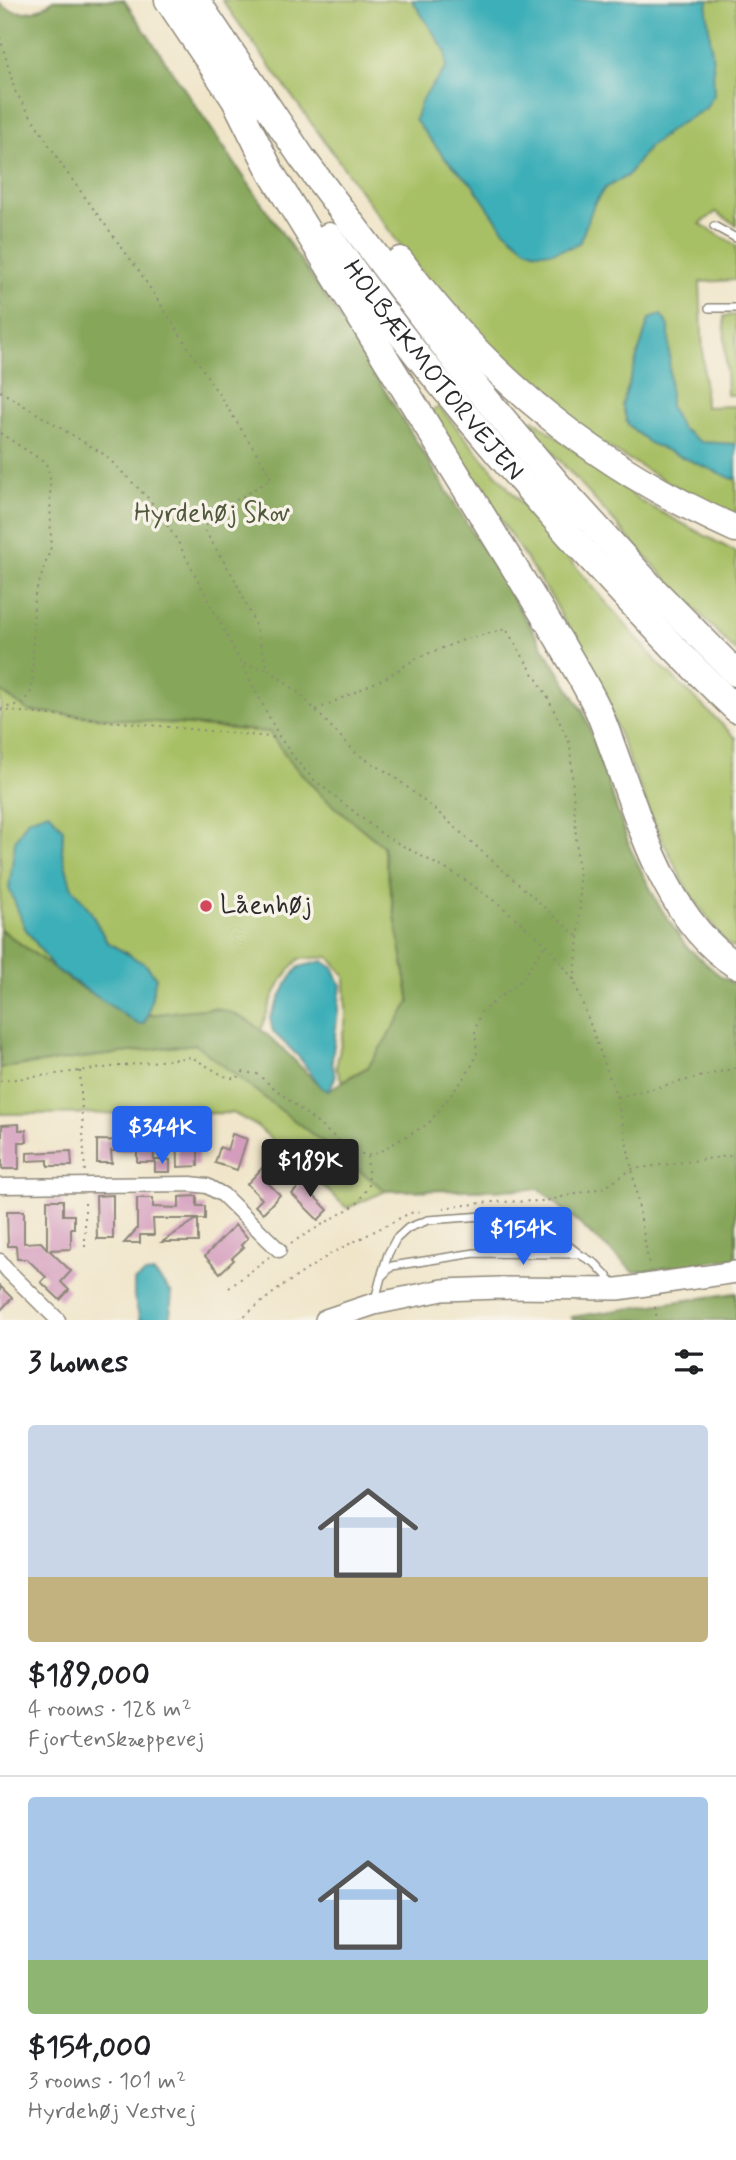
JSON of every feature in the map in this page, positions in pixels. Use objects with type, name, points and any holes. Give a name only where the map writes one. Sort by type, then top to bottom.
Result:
[{"type":"highway","name":"HOLBÆKMOTORVEJEN","points":[[168,0],[344,259],[455,403],[622,593],[736,709]]},
{"type":"highway","name":"HOLBÆKMOTORVEJEN","points":[[196,0],[303,159],[466,375],[561,488],[653,589],[736,673]]},
{"type":"highway","points":[[206,0],[405,267],[498,372],[586,446],[645,484],[736,529]]},
{"type":"highway","points":[[236,102],[272,174],[559,640],[597,709],[654,860],[679,904],[698,931],[736,965]]},
{"type":"street","points":[[0,1186],[207,1186],[223,1195],[279,1250]]},
{"type":"street","points":[[0,1261],[58,1320]]},
{"type":"street","points":[[326,1320],[374,1304],[443,1290],[618,1289],[736,1272]]},
{"type":"lane","points":[[714,226],[736,238]]},
{"type":"lane","points":[[709,308],[736,308]]},
{"type":"lane","points":[[374,1304],[388,1254],[396,1239],[408,1228],[428,1220],[526,1213],[596,1264],[618,1289]]},
{"type":"lane","points":[[381,1278],[392,1266],[475,1253],[579,1254]]},
{"type":"path","points":[[0,37],[15,91],[65,170],[139,271],[267,469],[271,479],[208,517],[205,531],[234,578],[248,609],[268,669]]},
{"type":"path","points":[[0,391],[105,455],[149,500],[177,540],[281,738],[312,778],[383,835],[462,878],[500,905],[546,944],[574,980],[617,1098],[649,1265]]},
{"type":"path","points":[[0,433],[46,463],[50,479],[51,520],[51,547],[34,598],[32,690],[23,703],[0,709]]},
{"type":"path","points":[[316,711],[385,678],[417,658],[463,640],[506,629],[547,696],[570,744],[580,897],[574,980]]},
{"type":"path","points":[[243,663],[268,669],[300,694],[357,754],[392,775],[440,814],[579,938]]},
{"type":"path","points":[[0,704],[4,708]]},
{"type":"path","points":[[0,709],[281,738]]},
{"type":"path","points":[[0,1081],[191,1056],[224,1076],[236,1079],[243,1073],[257,1074],[349,1149],[367,1156],[428,1124],[477,1056],[475,1030],[481,1012],[522,980],[546,944]]},
{"type":"path","points":[[617,1098],[736,1068]]},
{"type":"path","points":[[80,1070],[86,1186],[85,1247]]},
{"type":"path","points":[[632,1169],[736,1155]]},
{"type":"path","points":[[229,1288],[279,1250],[357,1204],[369,1185],[367,1156]]},
{"type":"path","points":[[655,1307],[657,1320]]},
{"type":"green space","name":"Hyrdehøj Skov","points":[[53,0],[124,0],[345,326],[584,713],[630,848],[658,904],[686,946],[720,976],[736,985],[736,1258],[634,1272],[540,1189],[386,1191],[195,1044],[0,1068],[0,929],[77,985],[138,1024],[144,1023],[148,1015],[197,1009],[213,1009],[243,1018],[272,1039],[321,1087],[328,1090],[368,1067],[410,1002],[383,846],[322,796],[290,761],[269,732],[29,711],[0,691],[0,4],[6,8],[27,12],[41,8]]},
{"type":"green space","points":[[222,0],[736,0],[736,225],[716,212],[700,224],[736,245],[736,280],[700,282],[705,407],[736,406],[736,522],[592,438],[481,344],[407,255]]},
{"type":"green space","points":[[736,315],[736,395],[727,395],[724,316]]},
{"type":"green space","points":[[439,407],[658,663],[736,738],[736,949],[725,942],[687,889],[654,823],[613,719],[555,603],[430,412]]},
{"type":"green space","points":[[534,420],[642,502],[736,552],[736,652],[642,553],[528,425]]},
{"type":"green space","points":[[0,691],[30,711],[269,732],[290,761],[322,795],[383,846],[410,1003],[368,1067],[342,1081],[336,1068],[346,1018],[345,976],[329,957],[299,959],[276,992],[261,1030],[234,1014],[215,1008],[148,1015],[156,977],[146,965],[107,942],[89,909],[70,886],[62,852],[63,829],[25,928],[54,968],[0,929]]},
{"type":"green space","points":[[195,1044],[386,1191],[347,1208],[257,1126],[233,1113],[0,1114],[0,1068]]},
{"type":"green space","points":[[736,1293],[736,1320],[573,1320],[571,1317]]},
{"type":"water","points":[[412,0],[708,0],[714,95],[705,109],[676,126],[649,147],[627,176],[605,188],[594,204],[580,242],[553,252],[536,252],[526,248],[503,229],[472,184],[445,158],[415,120],[422,99],[446,68],[446,52]]},
{"type":"water","points":[[661,315],[669,326],[670,407],[681,428],[701,442],[736,444],[736,478],[649,443],[628,425],[622,405],[649,319]]},
{"type":"water","points":[[49,812],[63,829],[62,852],[71,886],[89,909],[107,942],[146,965],[156,977],[144,1023],[138,1024],[54,968],[25,928],[9,888],[15,841],[28,819]]},
{"type":"water","points":[[323,961],[334,969],[341,986],[332,1061],[335,1078],[328,1091],[321,1087],[299,1057],[273,1032],[270,1018],[287,983],[299,967]]},
{"type":"water","points":[[154,1273],[172,1293],[170,1315],[166,1320],[140,1320],[134,1297],[134,1281],[145,1274]]},
{"type":"building","points":[[197,1116],[197,1125],[201,1125],[198,1166],[178,1167],[177,1117]]},
{"type":"building","points":[[19,1124],[19,1130],[26,1130],[27,1142],[19,1142],[19,1169],[2,1169],[2,1125]]},
{"type":"building","points":[[136,1124],[153,1124],[154,1162],[137,1162],[137,1151],[111,1151],[112,1163],[97,1163],[97,1140],[136,1141]]},
{"type":"building","points":[[232,1134],[247,1139],[237,1170],[215,1163],[220,1147],[227,1150]]},
{"type":"building","points":[[71,1151],[72,1166],[48,1166],[48,1160],[27,1161],[27,1153]]},
{"type":"building","points":[[271,1159],[279,1167],[270,1177],[273,1180],[269,1184],[280,1195],[263,1213],[255,1206],[262,1199],[247,1184]]},
{"type":"building","points":[[155,1160],[170,1160],[170,1172],[155,1172]]},
{"type":"building","points":[[307,1178],[317,1188],[312,1194],[328,1210],[318,1220],[292,1194]]},
{"type":"building","points":[[113,1195],[113,1239],[97,1239],[96,1196]]},
{"type":"building","points":[[197,1196],[197,1206],[205,1206],[205,1219],[198,1219],[198,1242],[162,1242],[197,1219],[153,1219],[154,1235],[140,1235],[140,1243],[124,1243],[137,1229],[137,1198],[153,1198],[153,1207],[179,1208],[179,1197]]},
{"type":"building","points":[[47,1200],[63,1200],[63,1215],[74,1215],[71,1249],[49,1250],[71,1271],[61,1282],[69,1290],[60,1300],[41,1282],[46,1277],[27,1259],[17,1259],[16,1246],[8,1246],[7,1211],[24,1211],[24,1243],[41,1242],[47,1249]]},
{"type":"building","points":[[235,1225],[248,1238],[241,1245],[244,1247],[232,1258],[234,1260],[220,1273],[205,1256]]},
{"type":"building","points":[[0,1286],[12,1298],[0,1311]]},
{"type":"place","name":"Låenhøj","points":[[206,906]]}]
